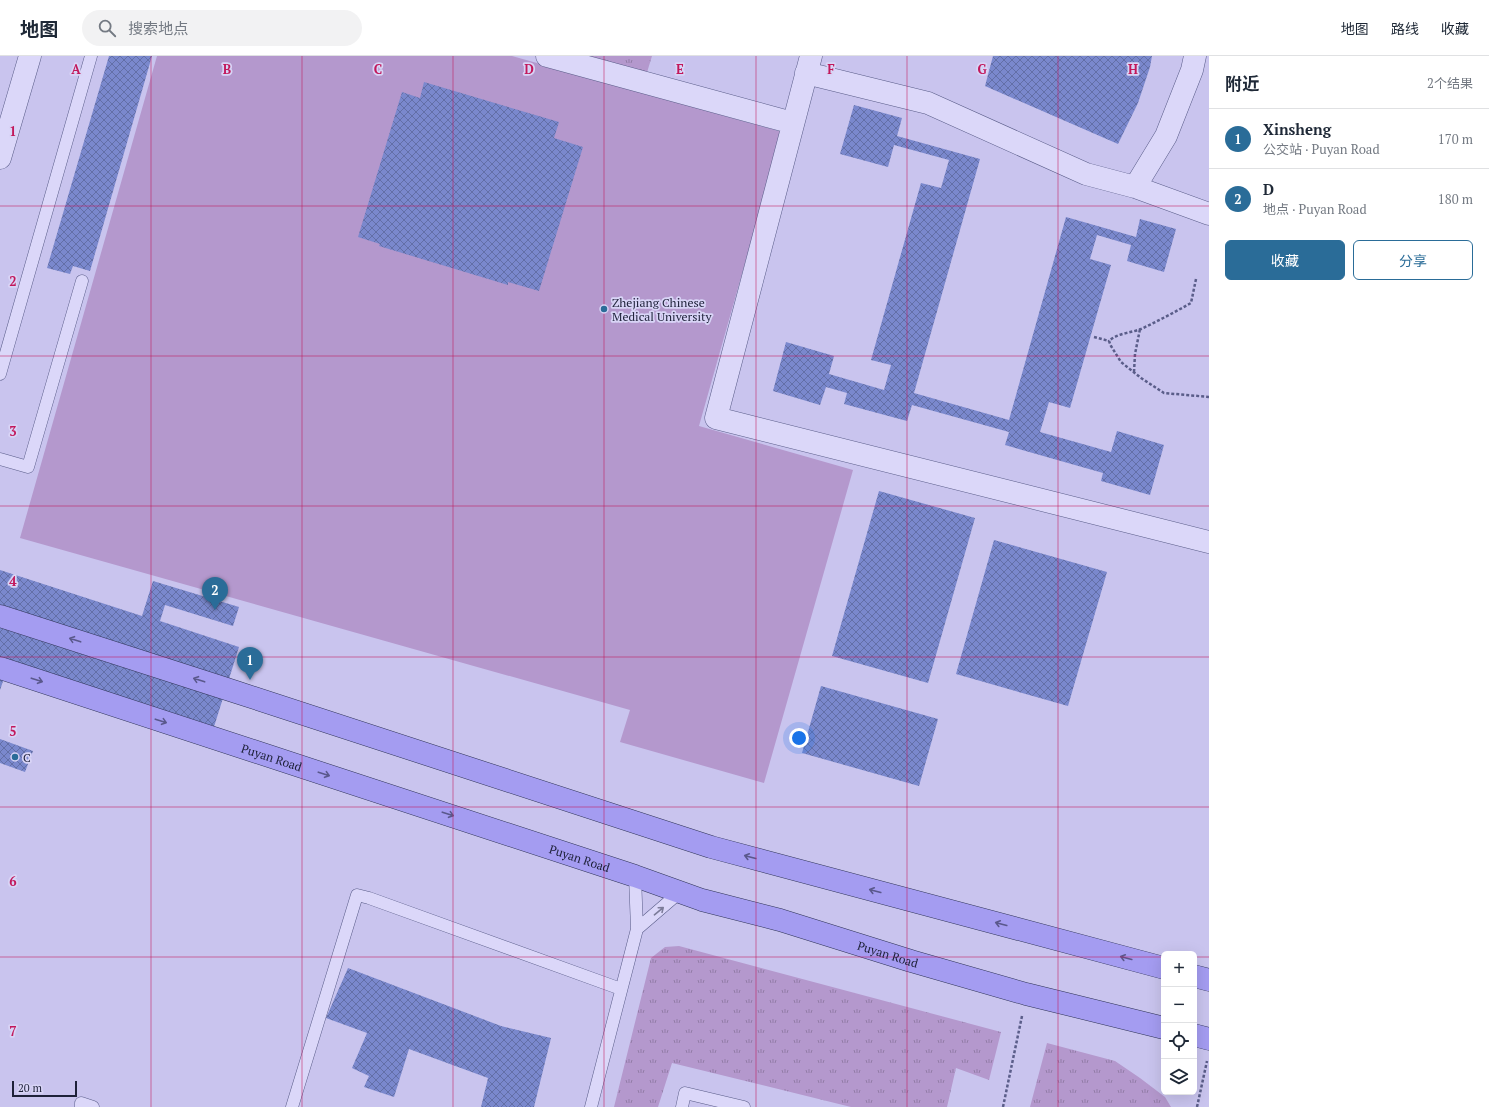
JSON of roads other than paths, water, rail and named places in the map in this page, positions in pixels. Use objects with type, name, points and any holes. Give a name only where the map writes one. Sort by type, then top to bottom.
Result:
[{"type":"main road","points":[[0,616],[711,847],[1161,967]]},
{"type":"main road","name":"Puyan Road","points":[[0,668],[635,876],[702,900],[780,920],[911,961],[1026,994],[1161,1027]]},
{"type":"main road","points":[[1197,977],[1209,980]]},
{"type":"main road","points":[[1197,1036],[1209,1039]]},
{"type":"street","points":[[0,158],[30,56]]},
{"type":"street","points":[[546,56],[793,123]]},
{"type":"street","points":[[1136,187],[1166,136],[1192,70],[1194,56]]},
{"type":"street","points":[[1209,214],[1136,187],[1086,174],[928,103],[808,64],[716,418],[1209,542]]},
{"type":"lane","points":[[0,374],[91,56]]},
{"type":"lane","points":[[0,459],[28,468],[82,281]]},
{"type":"lane","points":[[591,1107],[637,929],[635,876]]},
{"type":"lane","points":[[637,929],[680,892]]},
{"type":"lane","points":[[292,1107],[357,895],[621,989]]},
{"type":"lane","points":[[682,1107],[685,1093],[744,1107]]},
{"type":"lane","points":[[81,1107],[81,1103],[94,1107]]},
{"type":"place","name":"Zhejiang Chinese Medical University","points":[[604,309]]},
{"type":"place","name":"D","points":[[215,610]]},
{"type":"place","name":"Xinsheng","points":[[250,680]]},
{"type":"place","name":"C","points":[[15,757]]}]
